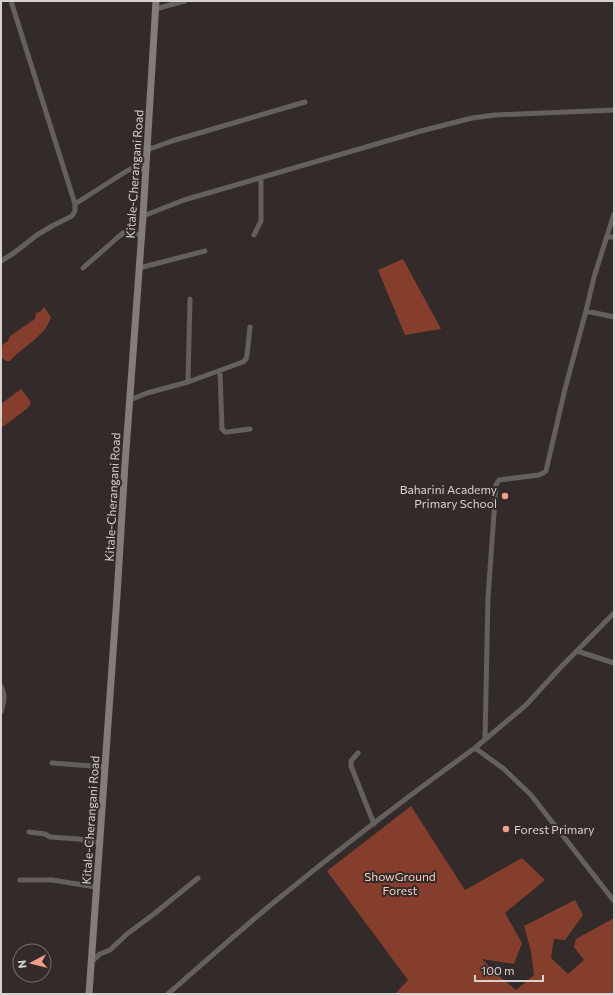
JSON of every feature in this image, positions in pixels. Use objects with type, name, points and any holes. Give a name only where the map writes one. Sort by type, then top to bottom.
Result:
[{"type":"main road","name":"Kitale-Cherangani Road","points":[[89,994],[118,596],[125,464],[142,235],[156,1]]},
{"type":"street","points":[[1,261],[37,235],[70,217],[75,210],[75,204],[10,1]]},
{"type":"street","points":[[155,9],[185,1]]},
{"type":"street","points":[[147,150],[172,141],[305,102]]},
{"type":"street","points":[[143,216],[184,200],[421,131],[472,118],[495,115],[614,110]]},
{"type":"street","points":[[75,204],[124,172],[132,169],[145,169]]},
{"type":"street","points":[[254,236],[261,221],[261,178]]},
{"type":"street","points":[[485,738],[488,598],[496,485],[499,480],[540,475],[546,470],[594,277],[614,214]]},
{"type":"street","points":[[83,268],[123,232],[142,235]]},
{"type":"street","points":[[607,237],[614,237]]},
{"type":"street","points":[[139,268],[205,251]]},
{"type":"street","points":[[188,382],[190,299]]},
{"type":"street","points":[[586,311],[614,317]]},
{"type":"street","points":[[130,400],[147,393],[188,382],[245,361],[250,328]]},
{"type":"street","points":[[220,371],[222,429],[225,432],[250,429]]},
{"type":"street","points":[[168,994],[258,915],[374,824],[475,748],[485,738],[512,717],[614,613]]},
{"type":"street","points":[[576,651],[614,663]]},
{"type":"street","points":[[1,686],[5,696],[1,712]]},
{"type":"street","points":[[475,748],[504,769],[531,795],[614,901]]},
{"type":"street","points":[[358,753],[351,761],[351,766],[374,824]]},
{"type":"street","points":[[52,763],[105,767]]},
{"type":"street","points":[[28,832],[45,834],[50,837],[79,839],[100,844]]},
{"type":"street","points":[[92,961],[100,954],[110,950],[127,934],[198,878]]},
{"type":"street","points":[[20,880],[52,880],[96,887]]},
{"type":"green space","points":[[403,259],[441,329],[405,335],[378,270]]},
{"type":"green space","points":[[44,307],[51,317],[44,330],[10,361],[6,361],[1,357],[1,346],[8,341],[10,336],[35,319],[36,313],[41,311]]},
{"type":"green space","points":[[21,389],[31,402],[28,408],[1,428],[1,404]]},
{"type":"green space","name":"ShowGround Forest","points":[[411,806],[465,890],[522,858],[545,880],[505,913],[522,943],[514,964],[482,959],[499,976],[516,990],[534,975],[531,951],[524,926],[575,900],[583,915],[565,940],[554,939],[551,958],[568,974],[584,960],[574,947],[576,939],[614,918],[614,994],[395,994],[408,980],[327,871]]},
{"type":"place","name":"Baharini Academy Primary School","points":[[505,496]]},
{"type":"place","name":"Forest Primary","points":[[506,829]]}]
